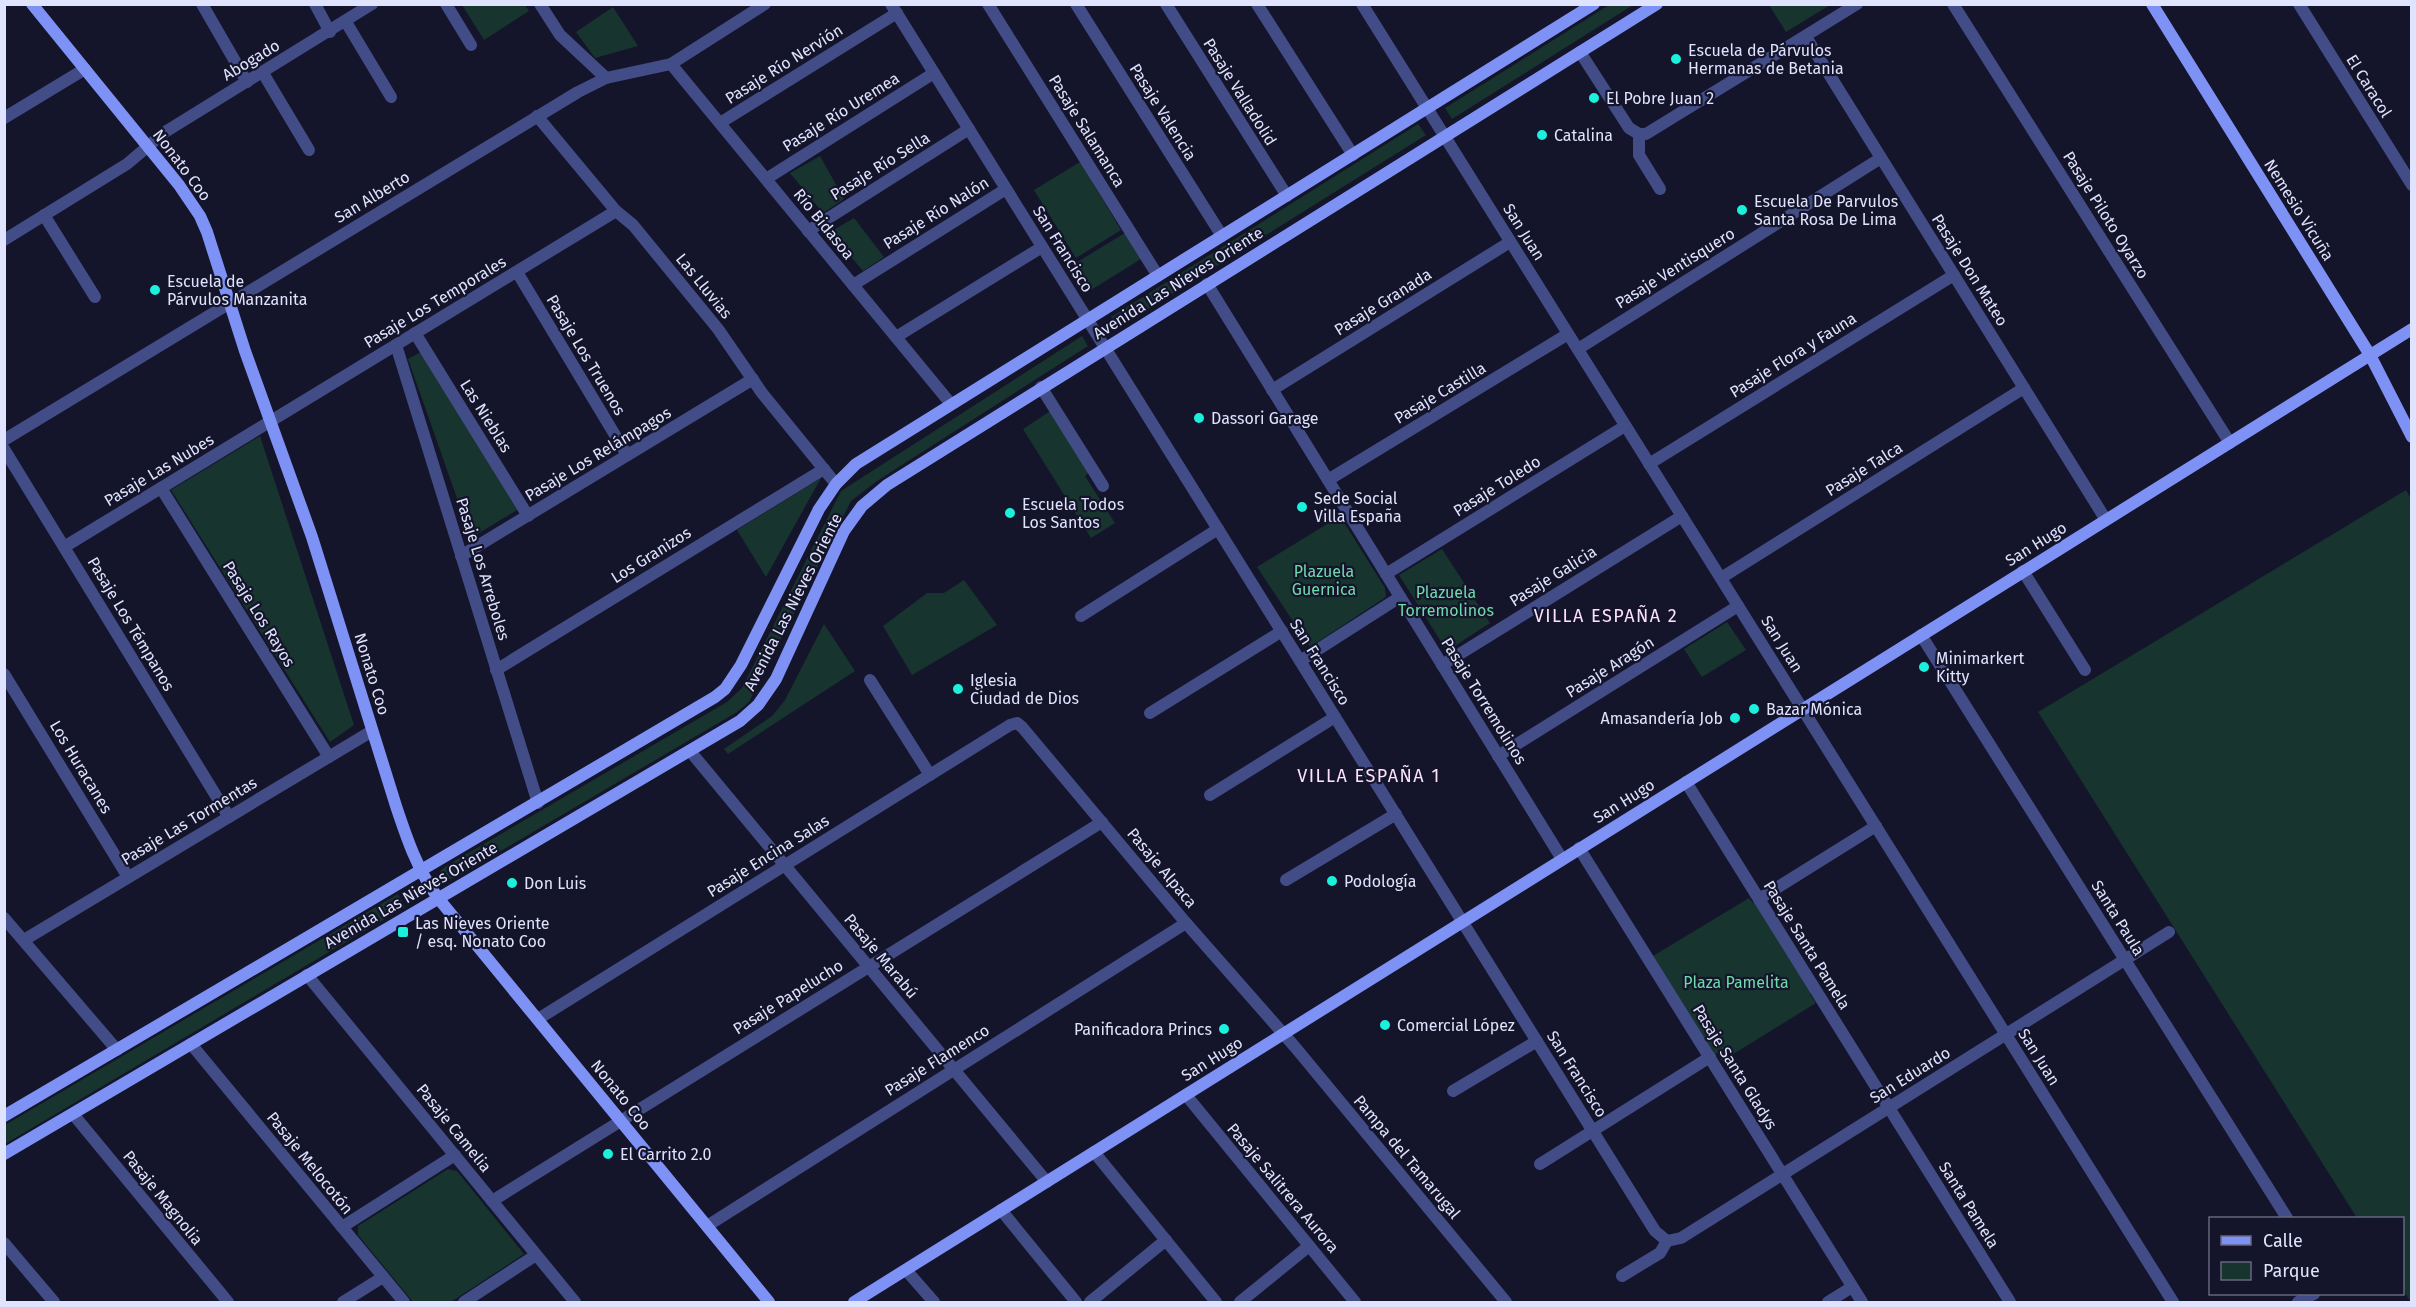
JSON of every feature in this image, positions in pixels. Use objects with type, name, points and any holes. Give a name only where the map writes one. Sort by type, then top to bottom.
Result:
[{"type":"street","name":"Nonato Coo","points":[[33,4],[148,146],[200,216],[312,537],[410,848],[421,872],[438,897],[769,1302]]},
{"type":"street","points":[[202,4],[247,82]]},
{"type":"street","points":[[315,4],[330,32]]},
{"type":"street","name":"Abogado","points":[[4,240],[127,164],[165,132],[372,4]]},
{"type":"street","points":[[446,4],[471,45]]},
{"type":"street","points":[[540,4],[561,35],[606,78]]},
{"type":"street","name":"San Alberto","points":[[4,440],[592,84],[606,78],[670,64],[765,4]]},
{"type":"street","name":"Pasaje Salamanca","points":[[988,4],[1158,276]]},
{"type":"street","name":"Pasaje Valencia","points":[[1076,4],[1222,236]]},
{"type":"street","name":"Pasaje Valladolid","points":[[1166,4],[1287,196]]},
{"type":"street","points":[[1257,4],[1353,155]]},
{"type":"street","name":"San Juan","points":[[1362,4],[2173,1302]]},
{"type":"street","name":"Avenida Las Nieves Oriente","points":[[7,1111],[117,1050],[704,704],[724,689],[741,665],[819,509],[836,484],[856,464],[1594,4]]},
{"type":"street","name":"Avenida Las Nieves Oriente","points":[[4,1154],[740,721],[758,705],[768,692],[844,531],[862,506],[887,484],[1657,4]]},
{"type":"street","points":[[1580,52],[1629,128],[1639,134],[1652,132],[1857,4]]},
{"type":"street","name":"Pasaje Piloto Oyarzo","points":[[1953,4],[2230,443]]},
{"type":"street","name":"Nemesio Vicuña","points":[[2152,4],[2370,355],[2412,437]]},
{"type":"street","name":"El Caracol","points":[[2299,4],[2412,185]]},
{"type":"street","name":"San Francisco","points":[[894,9],[1658,1236],[1667,1241]]},
{"type":"street","name":"Pasaje Río Nervión","points":[[720,123],[894,9]]},
{"type":"street","points":[[346,22],[391,97]]},
{"type":"street","name":"Pasaje Don Mateo","points":[[1806,37],[2106,520]]},
{"type":"street","name":"Río Bidasoa","points":[[670,64],[951,404]]},
{"type":"street","points":[[4,118],[85,69]]},
{"type":"street","points":[[263,73],[309,150]]},
{"type":"street","name":"Pasaje Río Uremea","points":[[766,179],[934,73]]},
{"type":"street","name":"Las Lluvias","points":[[537,116],[616,211],[633,225],[718,329],[753,379],[836,484]]},
{"type":"street","name":"Pasaje Río Sella","points":[[808,231],[969,129]]},
{"type":"street","points":[[1639,134],[1639,155],[1660,189]]},
{"type":"street","name":"Pasaje Ventisquero","points":[[1578,349],[1881,158]]},
{"type":"street","name":"Pasaje Río Nalón","points":[[853,285],[1006,189]]},
{"type":"street","name":"Pasaje Los Temporales","points":[[271,421],[616,211]]},
{"type":"street","points":[[44,215],[95,297]]},
{"type":"street","name":"Pasaje Granada","points":[[1272,390],[1510,242]]},
{"type":"street","points":[[896,337],[1042,247]]},
{"type":"street","name":"Pasaje Los Truenos","points":[[517,272],[627,455]]},
{"type":"street","name":"Pasaje Flora y Fauna","points":[[1649,464],[1954,275]]},
{"type":"street","name":"Pasaje Torremolinos","points":[[1207,284],[1562,859]]},
{"type":"street","name":"San Hugo","points":[[855,1302],[2412,329]]},
{"type":"street","name":"Las Nieblas","points":[[415,333],[528,516]]},
{"type":"street","name":"Pasaje Castilla","points":[[1328,480],[1568,334]]},
{"type":"street","name":"Pasaje Los Arreboles","points":[[396,345],[538,803]]},
{"type":"street","name":"Pasaje Los Relámpagos","points":[[461,556],[753,379]]},
{"type":"street","points":[[1041,387],[1103,486]]},
{"type":"street","name":"Pasaje Talca","points":[[1721,578],[2024,388]]},
{"type":"street","name":"Pasaje Las Nubes","points":[[64,547],[271,421]]},
{"type":"street","name":"Pasaje Toledo","points":[[1386,574],[1625,426]]},
{"type":"street","name":"Pasaje Los Témpanos","points":[[4,449],[229,817]]},
{"type":"street","name":"Los Granizos","points":[[496,670],[824,469]]},
{"type":"street","name":"Pasaje Los Rayos","points":[[160,488],[329,757]]},
{"type":"street","name":"Pasaje Galicia","points":[[1442,665],[1682,516]]},
{"type":"street","points":[[1081,616],[1218,529]]},
{"type":"street","points":[[2023,572],[2085,670]]},
{"type":"street","points":[[1300,661],[1400,597]]},
{"type":"street","name":"Pasaje Aragón","points":[[1498,756],[1738,606]]},
{"type":"street","points":[[1150,713],[1282,631]]},
{"type":"street","name":"Santa Paula","points":[[1922,635],[2285,1217]]},
{"type":"street","name":"Los Huracanes","points":[[4,674],[129,877]]},
{"type":"street","points":[[870,680],[930,775]]},
{"type":"street","points":[[1210,795],[1335,717]]},
{"type":"street","name":"Pasaje Encina Salas","points":[[538,1019],[1010,725],[1017,723]]},
{"type":"street","name":"Pasaje Alpaca","points":[[1017,723],[1283,1034]]},
{"type":"street","name":"Pasaje Las Tormentas","points":[[24,940],[372,731]]},
{"type":"street","name":"Pasaje Marabú","points":[[690,751],[1047,1182]]},
{"type":"street","name":"Pasaje Santa Pamela","points":[[1686,782],[1900,1126]]},
{"type":"street","points":[[1286,880],[1395,814]]},
{"type":"street","name":"Pasaje Papelucho","points":[[492,1201],[1102,822]]},
{"type":"street","points":[[1759,899],[1876,826]]},
{"type":"street","name":"Pasaje Santa Gladys","points":[[1579,848],[1862,1302]]},
{"type":"street","points":[[4,918],[117,1050]]},
{"type":"street","name":"Pasaje Flamenco","points":[[707,1226],[1186,923]]},
{"type":"street","name":"San Eduardo","points":[[1667,1241],[1681,1238],[2169,932]]},
{"type":"street","name":"Pasaje Camelia","points":[[308,975],[575,1302]]},
{"type":"street","name":"Pampa del Tamarugal","points":[[1283,1034],[1506,1302]]},
{"type":"street","points":[[1453,1091],[1537,1041]]},
{"type":"street","name":"Pasaje Melocotón","points":[[191,1044],[404,1302]]},
{"type":"street","points":[[1540,1164],[1710,1057]]},
{"type":"street","name":"Pasaje Salitrera Aurora","points":[[1186,1095],[1355,1302]]},
{"type":"street","name":"Pasaje Magnolia","points":[[73,1114],[228,1302]]},
{"type":"street","name":"Santa Pamela","points":[[1900,1126],[2010,1302]]},
{"type":"street","points":[[1095,1152],[1216,1302]]},
{"type":"street","points":[[342,1227],[455,1155]]},
{"type":"street","points":[[1001,1210],[1076,1302]]},
{"type":"street","points":[[1090,1302],[1166,1240]]},
{"type":"street","points":[[1622,1276],[1659,1253],[1667,1241]]},
{"type":"street","points":[[4,1243],[54,1302]]},
{"type":"street","points":[[1240,1302],[1309,1246]]},
{"type":"street","points":[[464,1302],[536,1255]]},
{"type":"street","points":[[906,1270],[934,1302]]},
{"type":"street","points":[[343,1302],[383,1277]]},
{"type":"street","points":[[1828,1302],[1852,1287]]},
{"type":"green space","points":[[462,5],[525,5],[529,11],[484,40]]},
{"type":"green space","points":[[1609,5],[1633,5],[1452,119],[1445,108]]},
{"type":"green space","points":[[1769,5],[1830,5],[1786,32]]},
{"type":"green space","points":[[613,7],[638,46],[595,58],[576,32]]},
{"type":"green space","points":[[1418,124],[1426,135],[1119,327],[1111,317]]},
{"type":"green space","points":[[820,156],[844,199],[823,213],[790,173]]},
{"type":"green space","points":[[1080,162],[1121,230],[1076,258],[1034,190]]},
{"type":"green space","points":[[854,218],[884,257],[863,271],[830,232]]},
{"type":"green space","points":[[1125,233],[1141,259],[1091,290],[1074,264]]},
{"type":"green space","points":[[1082,336],[1088,346],[877,481],[851,501],[749,702],[737,712],[455,878],[445,880],[440,871],[446,866],[727,702],[742,688],[841,491]]},
{"type":"green space","points":[[421,352],[517,510],[471,538],[408,359]]},
{"type":"green space","points":[[1052,410],[1091,471],[1085,476],[1115,523],[1091,538],[1023,429]]},
{"type":"green space","points":[[260,436],[354,725],[330,742],[171,490]]},
{"type":"green space","points":[[821,478],[766,577],[737,530]]},
{"type":"green space","points":[[2406,490],[2412,501],[2411,1302],[2404,1292],[2404,1217],[2356,1217],[2038,712]]},
{"type":"green space","name":"Plazuela Guernica","points":[[1340,516],[1385,588],[1386,597],[1310,647],[1257,567]]},
{"type":"green space","name":"Plazuela Torremolinos","points":[[1442,549],[1490,623],[1447,651],[1399,575]]},
{"type":"green space","points":[[964,580],[997,625],[912,675],[883,626],[927,593],[944,593]]},
{"type":"green space","points":[[1727,622],[1746,650],[1702,677],[1684,649]]},
{"type":"green space","points":[[824,624],[855,671],[728,754],[724,749],[772,716],[785,700]]},
{"type":"green space","points":[[398,894],[405,907],[5,1144],[5,1125]]},
{"type":"green space","name":"Plaza Pamelita","points":[[1749,898],[1753,903],[1759,899],[1815,990],[1810,994],[1816,1003],[1722,1061],[1717,1053],[1710,1057],[1653,956]]},
{"type":"green space","points":[[448,1169],[457,1171],[524,1254],[451,1302],[413,1302],[358,1235],[358,1226]]},
{"type":"place","name":"Escuela de Párvulos Hermanas de Betania","points":[[1676,59]]},
{"type":"place","name":"El Pobre Juan 2","points":[[1594,98]]},
{"type":"place","name":"Catalina","points":[[1542,135]]},
{"type":"place","name":"Escuela De Parvulos Santa Rosa De Lima","points":[[1742,210]]},
{"type":"place","name":"Escuela de Párvulos Manzanita","points":[[155,290]]},
{"type":"place","name":"Dassori Garage","points":[[1199,418]]},
{"type":"place","name":"Sede Social Villa España","points":[[1302,507]]},
{"type":"place","name":"Escuela Todos Los Santos","points":[[1010,513]]},
{"type":"place","name":"Minimarkert Kitty","points":[[1924,667]]},
{"type":"place","name":"Iglesia Ciudad de Dios","points":[[958,689]]},
{"type":"place","name":"Bazar Mónica","points":[[1754,709]]},
{"type":"place","name":"Amasandería Job","points":[[1735,718]]},
{"type":"place","name":"Podología","points":[[1332,881]]},
{"type":"place","name":"Don Luis","points":[[512,883]]},
{"type":"place","name":"Las Nieves Oriente / esq. Nonato Coo","points":[[403,932]]},
{"type":"place","name":"Comercial López","points":[[1385,1025]]},
{"type":"place","name":"Panificadora Princs","points":[[1224,1029]]},
{"type":"place","name":"El Carrito 2.0","points":[[608,1154]]},
{"type":"district","name":"VILLA ESPAÑA 2","points":[[1606,616]]},
{"type":"district","name":"VILLA ESPAÑA 1","points":[[1369,776]]}]
